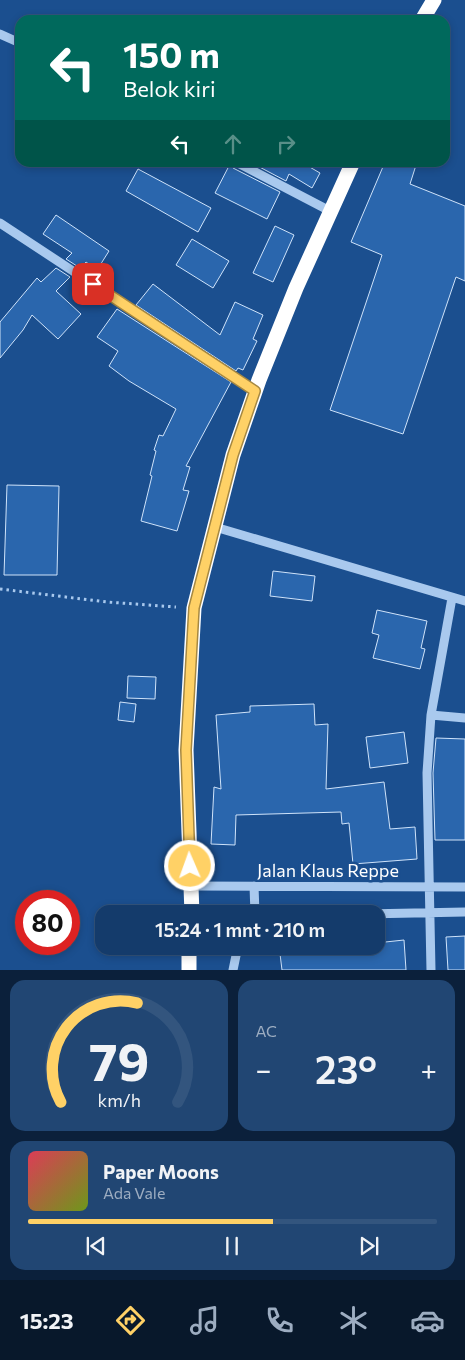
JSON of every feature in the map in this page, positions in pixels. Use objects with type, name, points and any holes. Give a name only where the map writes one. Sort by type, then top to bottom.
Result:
[{"type":"highway","points":[[425,15],[434,0]]},
{"type":"highway","points":[[192,905],[186,750],[194,608],[233,455],[255,391],[296,288],[350,167]]},
{"type":"highway","points":[[189,955],[189,970]]},
{"type":"street","points":[[0,34],[15,41]]},
{"type":"street","points":[[246,167],[330,211]]},
{"type":"street","points":[[0,222],[255,391]]},
{"type":"street","points":[[215,527],[465,601]]},
{"type":"street","points":[[431,970],[426,773],[431,715],[452,598]]},
{"type":"street","points":[[431,715],[465,718]]},
{"type":"street","name":"Jalan Klaus Reppe","points":[[191,886],[465,887]]},
{"type":"street","points":[[254,886],[255,905]]},
{"type":"street","points":[[385,914],[465,912]]},
{"type":"street","points":[[233,970],[236,955]]},
{"type":"path","points":[[0,589],[107,602],[194,608]]},
{"type":"building","points":[[228,167],[232,167],[280,192],[267,219],[215,193]]},
{"type":"building","points":[[259,167],[310,167],[320,173],[312,188],[289,174],[286,181]]},
{"type":"building","points":[[383,167],[415,167],[410,184],[465,206],[465,281],[456,277],[403,434],[330,410],[382,255],[351,242]]},
{"type":"building","points":[[138,169],[211,208],[198,232],[126,191]]},
{"type":"building","points":[[56,215],[109,251],[97,270],[86,262],[80,268],[66,259],[72,253],[43,234]]},
{"type":"building","points":[[275,226],[294,235],[273,282],[253,273]]},
{"type":"building","points":[[192,239],[229,261],[213,288],[176,265]]},
{"type":"building","points":[[56,268],[70,277],[56,291],[81,314],[58,339],[32,315],[23,330],[0,358],[0,322],[37,278],[41,282]]},
{"type":"building","points":[[153,284],[220,335],[235,302],[263,315],[253,339],[257,341],[243,370],[238,368],[236,371],[136,305]]},
{"type":"building","points":[[117,309],[231,382],[186,466],[190,467],[183,490],[189,491],[177,531],[141,521],[152,476],[150,475],[156,451],[154,450],[159,435],[163,436],[176,409],[129,381],[109,366],[118,351],[97,337]]},
{"type":"building","points":[[7,485],[59,486],[57,575],[4,575]]},
{"type":"building","points":[[273,571],[315,576],[312,601],[270,596]]},
{"type":"building","points":[[377,610],[427,621],[421,648],[425,649],[420,669],[373,658],[379,635],[372,633]]},
{"type":"building","points":[[128,676],[156,677],[155,699],[127,698]]},
{"type":"building","points":[[120,702],[136,704],[134,722],[118,720]]},
{"type":"building","points":[[314,704],[315,725],[328,724],[326,789],[384,782],[390,829],[415,827],[417,859],[353,864],[349,823],[342,824],[341,812],[236,815],[235,845],[211,844],[214,787],[221,789],[216,715],[250,712],[250,706]]},
{"type":"building","points":[[404,732],[408,763],[370,768],[366,737]]},
{"type":"building","points":[[436,738],[465,739],[465,840],[435,840],[433,773]]},
{"type":"building","points":[[465,936],[465,970],[448,970],[446,937]]},
{"type":"building","points":[[404,940],[406,970],[282,970],[280,955],[385,955],[385,942]]},
{"type":"route","points":[[93,284],[255,391],[233,455],[194,608],[186,750],[190,866]]}]
